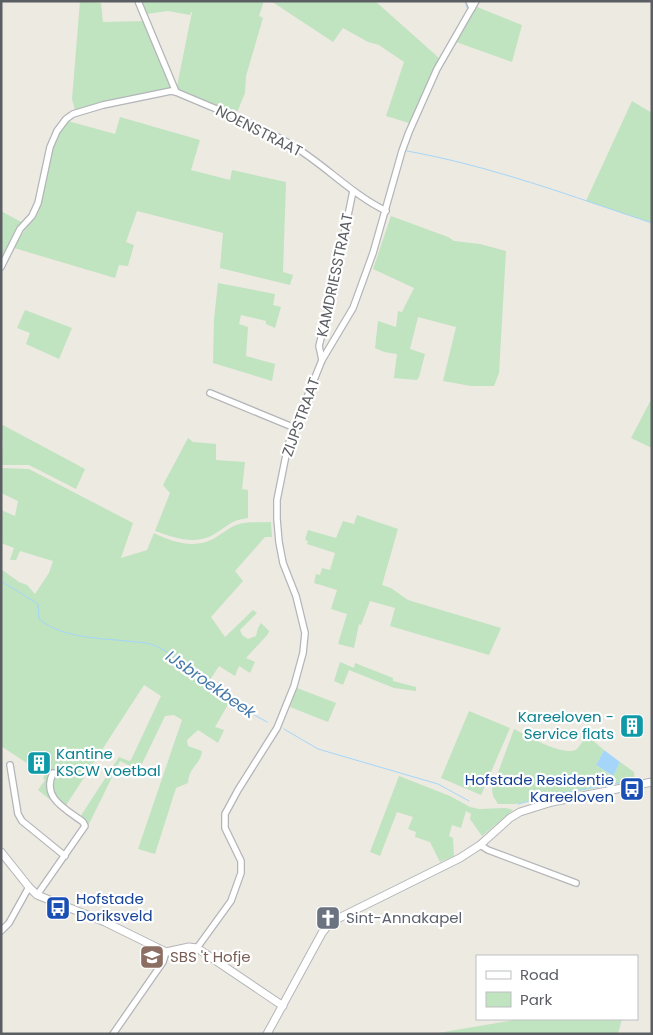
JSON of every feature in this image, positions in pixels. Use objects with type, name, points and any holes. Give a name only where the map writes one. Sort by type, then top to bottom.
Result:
[{"type":"street","points":[[1,267],[20,229],[32,216],[38,203],[50,147],[57,131],[66,119],[73,114],[103,105],[155,94],[176,92],[138,1]]},
{"type":"street","points":[[469,1],[472,8]]},
{"type":"street","name":"ZIJPSTRAAT","points":[[197,948],[231,902],[241,873],[241,861],[225,828],[225,814],[277,728],[294,686],[303,653],[305,633],[296,596],[283,563],[277,519],[277,500],[288,445],[322,360],[353,308],[373,253],[409,132],[437,68],[476,1]]},
{"type":"street","name":"NOENSTRAAT","points":[[176,92],[295,147],[326,168],[369,203],[386,211]]},
{"type":"street","name":"KAMDRIESSTRAAT","points":[[322,360],[319,346],[330,303],[353,191]]},
{"type":"street","points":[[210,393],[295,428]]},
{"type":"street","points":[[10,766],[18,814],[22,822],[65,856]]},
{"type":"street","points":[[37,895],[84,826],[83,822],[53,798],[49,789],[49,782],[53,773]]},
{"type":"street","points":[[267,1034],[322,933],[329,924],[449,864],[480,845],[510,818],[527,809],[552,802],[652,782]]},
{"type":"street","points":[[480,845],[488,850],[576,883]]},
{"type":"street","points":[[1,852],[29,888],[37,895],[105,922],[166,952],[189,947],[197,948],[282,1006]]},
{"type":"street","points":[[1,931],[10,923],[29,888]]},
{"type":"street","points":[[113,1034],[163,962],[166,952]]},
{"type":"green space","points":[[80,1],[101,3],[103,22],[145,21],[172,86],[171,88],[75,110],[72,99]]},
{"type":"green space","points":[[140,1],[264,1],[259,16],[263,18],[246,76],[245,93],[236,115],[180,91],[177,86],[192,12],[190,15],[168,11],[146,14]]},
{"type":"green space","points":[[271,1],[375,1],[439,58],[409,123],[386,116],[404,62],[379,45],[368,42],[343,28],[333,42]]},
{"type":"green space","points":[[477,7],[522,25],[512,62],[456,42]]},
{"type":"green space","points":[[632,101],[652,113],[652,223],[586,201]]},
{"type":"green space","points":[[120,117],[200,140],[191,170],[230,180],[232,170],[286,182],[283,272],[293,275],[290,285],[220,268],[223,233],[137,211],[126,242],[134,245],[128,266],[119,265],[115,278],[14,248],[38,212],[51,151],[62,127],[68,121],[115,134]]},
{"type":"green space","points":[[1,211],[23,223],[13,236],[1,264]]},
{"type":"green space","points":[[391,216],[448,237],[454,241],[480,244],[506,251],[499,373],[494,386],[471,386],[443,381],[456,327],[418,317],[410,349],[425,354],[417,380],[394,378],[397,354],[375,348],[378,321],[396,327],[398,311],[402,312],[414,288],[373,269]]},
{"type":"green space","points":[[218,283],[275,294],[273,305],[281,307],[275,328],[266,324],[266,321],[241,315],[239,324],[248,327],[246,356],[275,364],[272,381],[213,363],[214,319]]},
{"type":"green space","points":[[25,310],[72,328],[59,359],[26,344],[30,333],[17,328]]},
{"type":"green space","points":[[652,398],[652,448],[631,438]]},
{"type":"green space","points":[[1,424],[85,469],[76,489],[29,465],[1,465],[3,441],[1,440]]},
{"type":"green space","points":[[188,438],[193,442],[216,444],[216,460],[245,462],[242,489],[248,490],[248,518],[234,522],[209,537],[194,540],[186,540],[155,531],[170,493],[163,485]]},
{"type":"green space","points":[[1,468],[29,469],[133,523],[121,558],[147,550],[154,533],[183,543],[198,544],[213,539],[236,525],[271,522],[272,537],[265,537],[235,571],[243,581],[211,617],[225,637],[253,610],[257,613],[240,630],[242,635],[248,639],[256,636],[261,623],[269,631],[268,634],[246,658],[255,662],[250,673],[239,666],[235,676],[219,666],[208,683],[230,701],[215,727],[224,730],[218,743],[198,730],[187,740],[188,746],[202,751],[201,756],[190,773],[188,783],[176,788],[155,854],[138,849],[182,720],[174,715],[165,716],[139,770],[120,761],[87,828],[87,822],[80,817],[119,757],[131,760],[161,696],[144,685],[63,810],[38,790],[45,780],[43,778],[45,775],[1,746],[1,569],[19,582],[27,585],[35,594],[49,573],[53,561],[20,551],[16,560],[10,560],[14,548],[1,543],[1,510],[15,516],[18,501],[1,493]]},
{"type":"green space","points":[[357,515],[398,529],[382,585],[391,588],[408,600],[501,628],[489,655],[390,626],[395,608],[370,601],[361,625],[359,624],[354,648],[338,644],[347,614],[331,609],[337,590],[314,583],[316,574],[320,575],[322,568],[330,570],[335,553],[307,544],[308,541],[305,540],[308,530],[336,538],[343,521],[354,524]]},
{"type":"green space","points":[[340,662],[354,668],[355,663],[393,678],[393,681],[416,687],[416,691],[394,688],[349,670],[343,685],[334,681]]},
{"type":"green space","points":[[297,688],[336,703],[328,722],[290,707]]},
{"type":"green space","points":[[469,711],[510,728],[481,795],[441,778]]},
{"type":"green space","points":[[592,726],[592,737],[604,750],[596,765],[612,776],[620,762],[634,772],[635,780],[515,804],[498,804],[493,796],[492,789],[514,729],[546,745],[564,751],[571,751],[579,747]]},
{"type":"green space","points":[[399,776],[450,796],[470,807],[479,809],[506,808],[513,810],[482,836],[470,819],[471,814],[466,811],[461,828],[452,825],[449,836],[453,838],[454,856],[440,862],[430,842],[415,837],[416,832],[408,829],[413,817],[397,812],[380,856],[370,852]]},
{"type":"green space","points":[[515,1020],[622,1020],[618,1034],[432,1034]]},
{"type":"water","points":[[604,750],[620,762],[613,776],[596,765]]},
{"type":"waterway","points":[[465,1],[468,10]]},
{"type":"waterway","points":[[407,151],[500,173],[652,223]]},
{"type":"waterway","name":"IJsbroekbeek","points":[[1,581],[38,604],[39,619],[48,625],[69,634],[141,642],[156,646],[185,663],[238,704],[267,722]]},
{"type":"waterway","name":"IJsbroekbeek","points":[[284,729],[318,749],[438,784],[469,801]]},
{"type":"waterway","name":"IJsbroekbeek","points":[[518,804],[557,794],[624,782]]},
{"type":"place","name":"Kareeloven - Service flats","points":[[632,726]]},
{"type":"place","name":"Kantine KSCW voetbal","points":[[39,763]]},
{"type":"place","name":"Hofstade Residentie Kareeloven","points":[[632,789]]},
{"type":"place","name":"Hofstade Doriksveld","points":[[58,908]]},
{"type":"place","name":"Sint-Annakapel","points":[[328,918]]},
{"type":"place","name":"SBS 't Hofje","points":[[152,957]]}]
